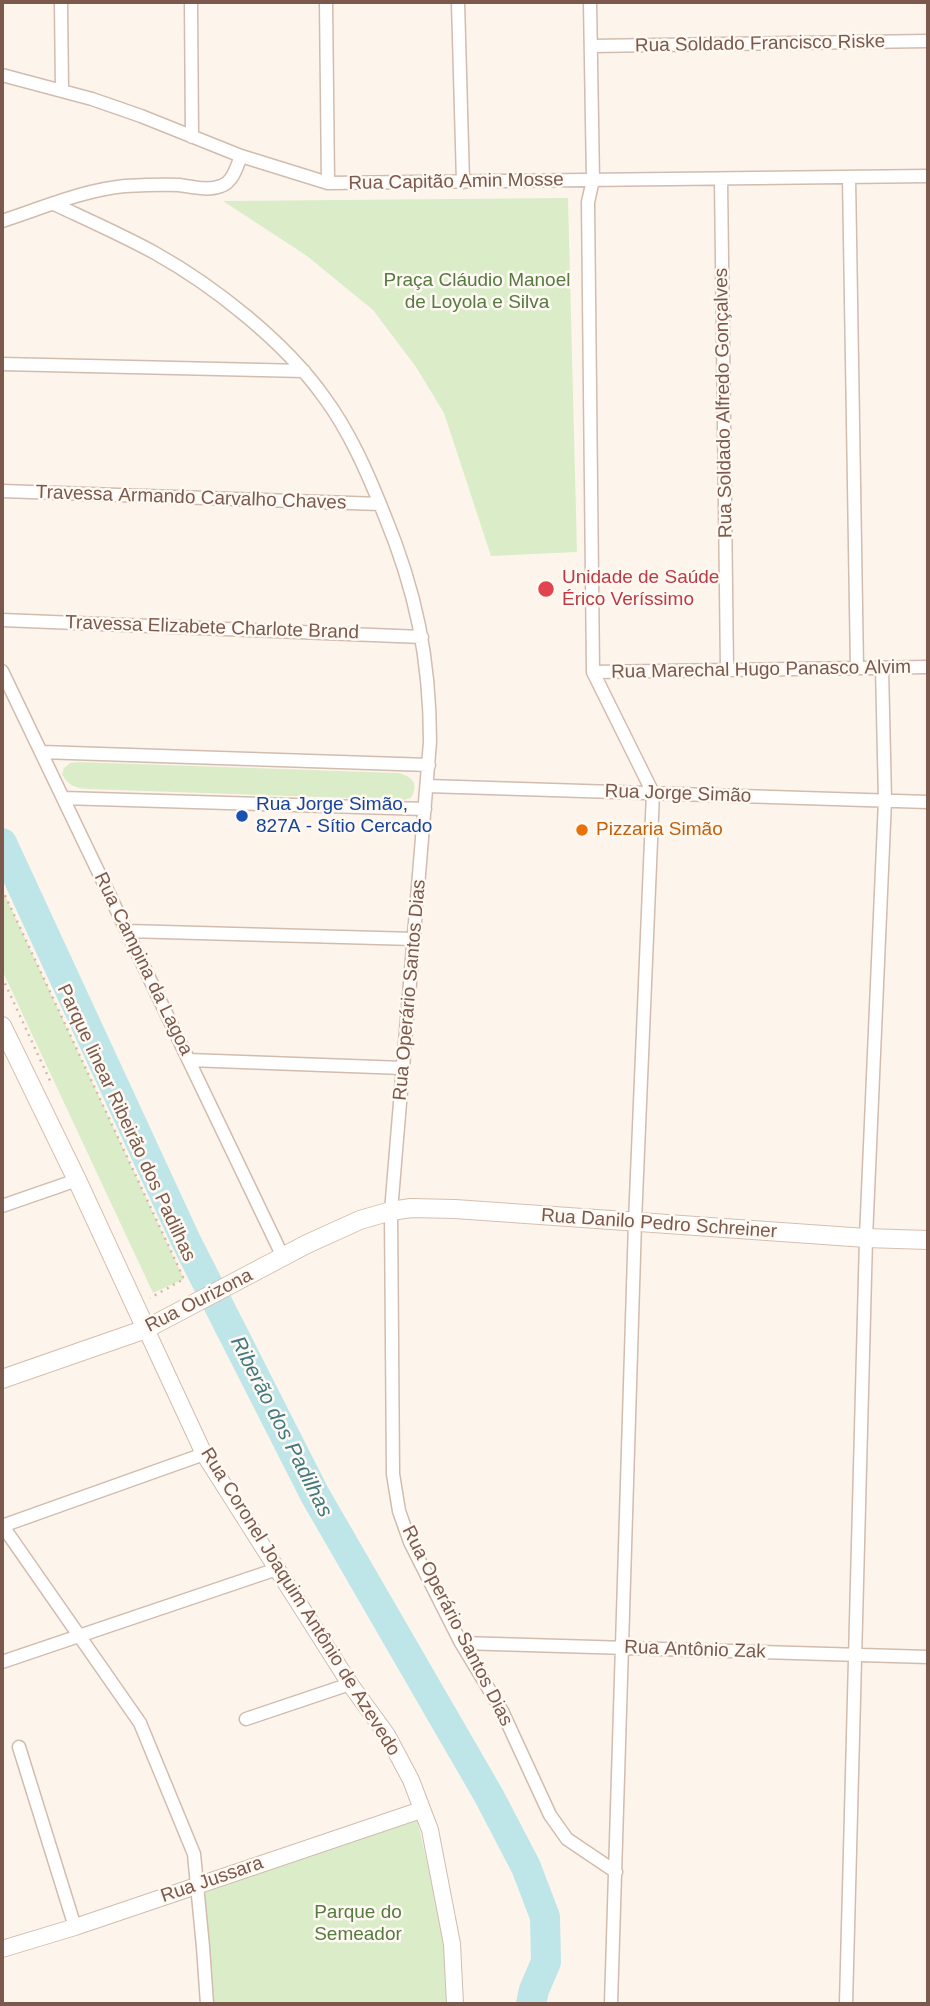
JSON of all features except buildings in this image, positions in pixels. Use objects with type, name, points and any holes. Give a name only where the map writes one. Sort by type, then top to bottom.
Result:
[{"type":"main road","name":"Rua Coronel Joaquim Antônio de Azevedo","points":[[2,1026],[7,1051],[142,1303],[146,1329]]},
{"type":"main road","name":"Rua Danilo Pedro Schreiner","points":[[391,1211],[432,1208],[928,1240]]},
{"type":"main road","name":"Rua Ourizona","points":[[2,1379],[146,1329],[334,1231],[391,1211]]},
{"type":"main road","points":[[116,1340],[127,1329],[142,1303]]},
{"type":"street","points":[[61,2],[62,90]]},
{"type":"street","points":[[191,2],[192,137]]},
{"type":"street","points":[[326,2],[328,183]]},
{"type":"street","points":[[458,2],[463,182]]},
{"type":"street","points":[[590,2],[593,180],[588,202],[593,672],[653,793],[635,1222],[611,2004]]},
{"type":"street","name":"Rua Soldado Francisco Riske","points":[[591,46],[928,41]]},
{"type":"street","name":"Rua Capitão Amin Mosse","points":[[2,75],[62,90],[141,116],[241,156],[328,183],[928,176]]},
{"type":"street","points":[[2,221],[89,193],[128,186],[177,185],[208,189],[219,187],[226,184],[235,172],[241,156]]},
{"type":"street","points":[[849,177],[858,668]]},
{"type":"street","name":"Rua Soldado Alfredo Gonçalves","points":[[721,179],[727,670]]},
{"type":"street","name":"Rua Operário Santos Dias","points":[[54,204],[155,253],[185,272],[247,318],[304,371],[346,430],[398,547],[411,586],[422,637],[430,716],[429,765],[391,1211],[395,1493],[410,1542],[461,1643],[502,1711],[538,1791],[558,1827],[567,1839],[581,1850],[616,1872]]},
{"type":"street","points":[[2,365],[304,371]]},
{"type":"street","name":"Travessa Armando Carvalho Chaves","points":[[2,491],[380,505]]},
{"type":"street","name":"Travessa Elizabete Charlote Brand","points":[[2,620],[422,637]]},
{"type":"street","name":"Rua Marechal Hugo Panasco Alvim","points":[[593,672],[928,667]]},
{"type":"street","points":[[846,2004],[866,1238],[885,800],[882,668]]},
{"type":"street","name":"Rua Campina da Lagoa","points":[[2,671],[283,1257]]},
{"type":"street","points":[[41,752],[429,765]]},
{"type":"street","name":"Rua Jorge Simão","points":[[427,786],[928,802]]},
{"type":"street","points":[[63,798],[425,809]]},
{"type":"street","points":[[127,931],[414,939]]},
{"type":"street","points":[[189,1060],[403,1068]]},
{"type":"street","points":[[2,1206],[77,1180]]},
{"type":"street","name":"Rua Coronel Joaquim Antônio de Azevedo","points":[[146,1329],[204,1454],[350,1684],[387,1735],[411,1780],[430,1830],[452,1944],[454,2004]]},
{"type":"street","points":[[204,1454],[2,1526],[141,1723],[194,1854],[206,2004]]},
{"type":"street","points":[[2,1662],[277,1569]]},
{"type":"street","name":"Rua Antônio Zak","points":[[461,1643],[928,1657]]},
{"type":"street","points":[[246,1719],[350,1684]]},
{"type":"street","points":[[19,1747],[75,1927]]},
{"type":"street","name":"Rua Jussara","points":[[2,1949],[75,1927],[421,1810]]},
{"type":"path","name":"Parque linear Ribeirão dos Padilhas","points":[[2,889],[184,1279],[142,1303]]},
{"type":"path","points":[[2,977],[53,1088]]},
{"type":"green space","name":"Praça Cláudio Manoel de Loyola e Silva","points":[[568,198],[577,552],[491,556],[444,413],[416,367],[373,310],[307,256],[223,201]]},
{"type":"green space","points":[[70,763],[399,773],[411,779],[414,789],[411,798],[404,800],[88,789],[73,786],[62,774]]},
{"type":"green space","points":[[2,889],[184,1279],[153,1293],[2,970]]},
{"type":"green space","name":"Parque do Semeador","points":[[417,1819],[443,1930],[448,2004],[212,2004],[205,1889]]},
{"type":"waterway","name":"Riberão dos Padilhas","points":[[2,843],[186,1241],[315,1495],[489,1796],[526,1867],[545,1917],[546,1962],[531,2004]]},
{"type":"place","name":"Unidade de Saúde Érico Veríssimo","points":[[546,589]]},
{"type":"place","name":"Rua Jorge Simão, 827A - Sítio Cercado","points":[[242,816]]},
{"type":"place","name":"Pizzaria Simão","points":[[582,830]]}]
